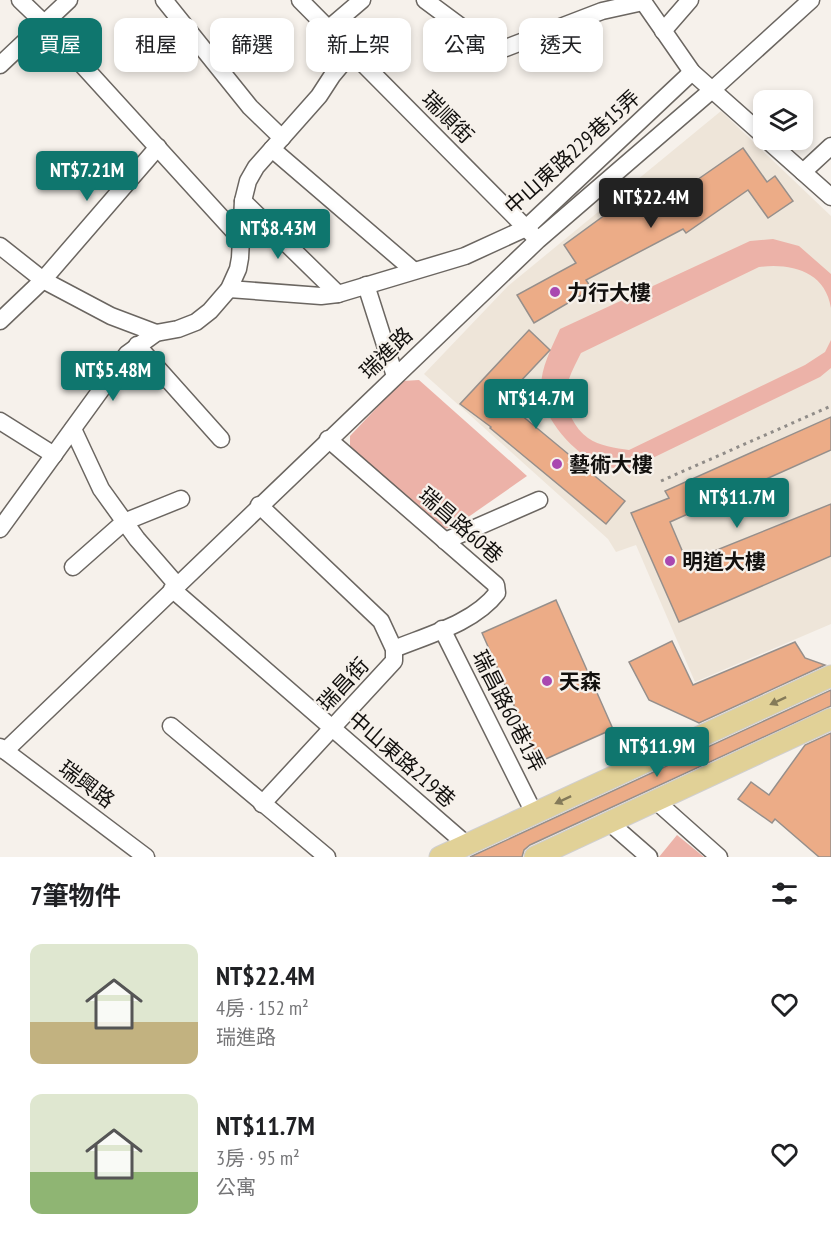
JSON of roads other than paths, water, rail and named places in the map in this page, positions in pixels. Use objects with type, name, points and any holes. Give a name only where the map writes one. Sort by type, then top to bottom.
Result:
[{"type":"main road","points":[[440,857],[831,676]]},
{"type":"main road","points":[[537,857],[831,719]]},
{"type":"street","points":[[20,0],[39,18]]},
{"type":"street","points":[[51,18],[69,0]]},
{"type":"street","points":[[164,0],[277,143],[413,270]]},
{"type":"street","name":"瑞順街","points":[[300,0],[317,18]]},
{"type":"street","points":[[341,18],[362,0]]},
{"type":"street","points":[[425,0],[487,46],[496,50],[503,50],[602,11],[643,1],[692,72],[753,126]]},
{"type":"street","points":[[663,31],[690,0]]},
{"type":"street","name":"瑞進路","points":[[2,749],[395,376],[532,234],[712,90],[811,0]]},
{"type":"street","points":[[0,65],[18,49]]},
{"type":"street","points":[[89,72],[240,238]]},
{"type":"street","points":[[0,529],[127,354],[156,333],[178,329],[196,322],[210,311],[229,289],[240,258],[243,201],[248,181],[255,167],[319,96],[335,72]]},
{"type":"street","name":"瑞順街","points":[[373,72],[532,234]]},
{"type":"street","name":"中山東路229巷15弄","points":[[229,289],[321,296],[338,294],[532,234],[692,72]]},
{"type":"street","points":[[803,172],[831,146]]},
{"type":"street","points":[[0,321],[43,280],[158,147]]},
{"type":"street","points":[[778,150],[831,197]]},
{"type":"street","points":[[243,201],[338,294]]},
{"type":"street","points":[[0,246],[43,280],[111,316],[156,333]]},
{"type":"street","points":[[366,285],[395,376]]},
{"type":"street","points":[[137,345],[221,439]]},
{"type":"street","points":[[0,421],[54,455]]},
{"type":"street","name":"中山東路219巷","points":[[73,429],[101,489],[174,587],[467,845]]},
{"type":"street","name":"瑞昌路60巷","points":[[328,440],[496,585],[497,593],[492,599],[466,619],[394,649]]},
{"type":"street","points":[[73,567],[124,522],[181,499]]},
{"type":"street","points":[[445,541],[538,500]]},
{"type":"street","name":"瑞昌街","points":[[259,506],[381,621],[394,649],[394,661],[262,804]]},
{"type":"street","name":"瑞昌路60巷1弄","points":[[442,629],[534,813]]},
{"type":"street","points":[[171,726],[327,857]]},
{"type":"street","name":"瑞興路","points":[[2,749],[146,857]]},
{"type":"street","points":[[656,801],[719,857]]},
{"type":"street","points":[[610,823],[649,857]]},
{"type":"place","name":"力行大樓","points":[[555,292]]},
{"type":"place","name":"藝術大樓","points":[[557,464]]},
{"type":"place","name":"明道大樓","points":[[670,561]]},
{"type":"place","name":"天森","points":[[547,681]]}]
